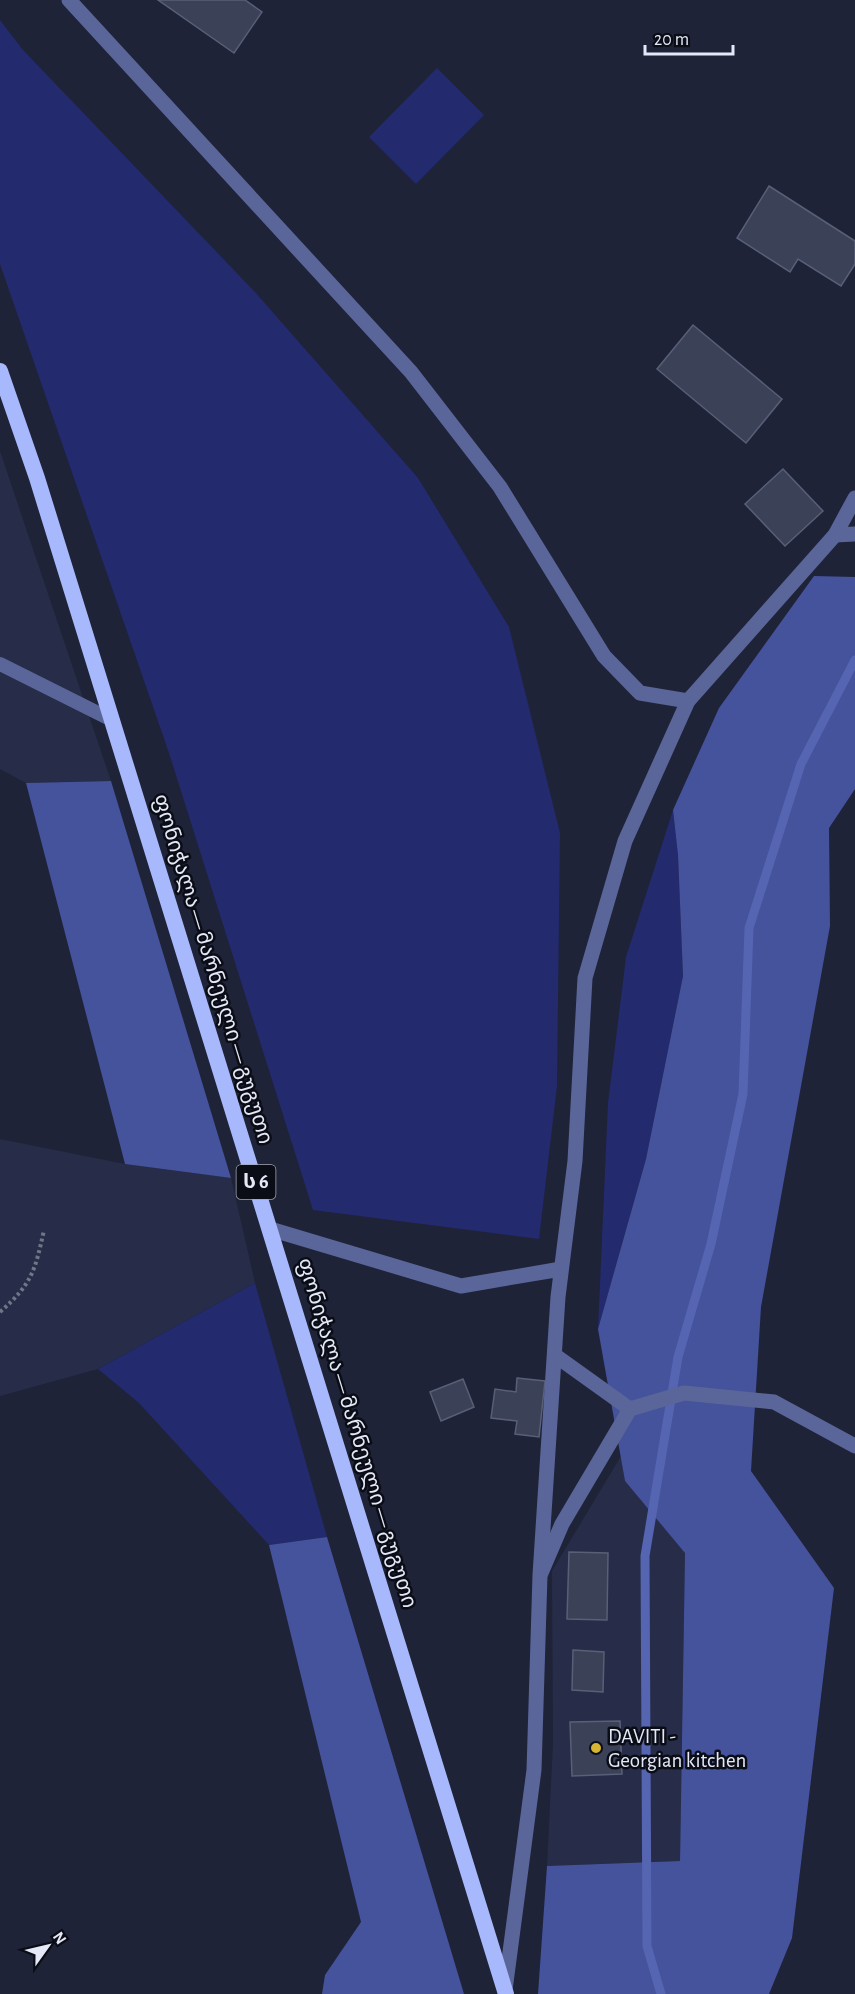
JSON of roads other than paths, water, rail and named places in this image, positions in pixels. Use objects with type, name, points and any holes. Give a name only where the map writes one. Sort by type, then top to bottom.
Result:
[{"type":"highway","name":"ფონიჭალა — მარნეული — გუგუთი","points":[[0,371],[37,478],[505,1993]]},
{"type":"street","points":[[69,0],[411,372],[501,487],[604,656],[640,693],[688,701]]},
{"type":"street","points":[[505,1993],[534,1770],[540,1575],[561,1269],[575,1161],[585,978],[625,841],[688,701],[835,535],[855,498]]},
{"type":"street","points":[[835,535],[855,534]]},
{"type":"street","points":[[270,1229],[461,1286],[561,1269]]},
{"type":"street","points":[[556,1356],[630,1409]]},
{"type":"street","points":[[540,1575],[562,1524],[630,1409],[684,1393],[774,1402],[855,1446]]},
{"type":"lane","points":[[0,664],[112,720]]},
{"type":"waterway","points":[[661,1994],[647,1946],[645,1556],[678,1357],[711,1244],[743,1094],[749,928],[801,764],[855,660]]},
{"type":"place","name":"DAVITI - Georgian kitchen","points":[[596,1748]]}]
